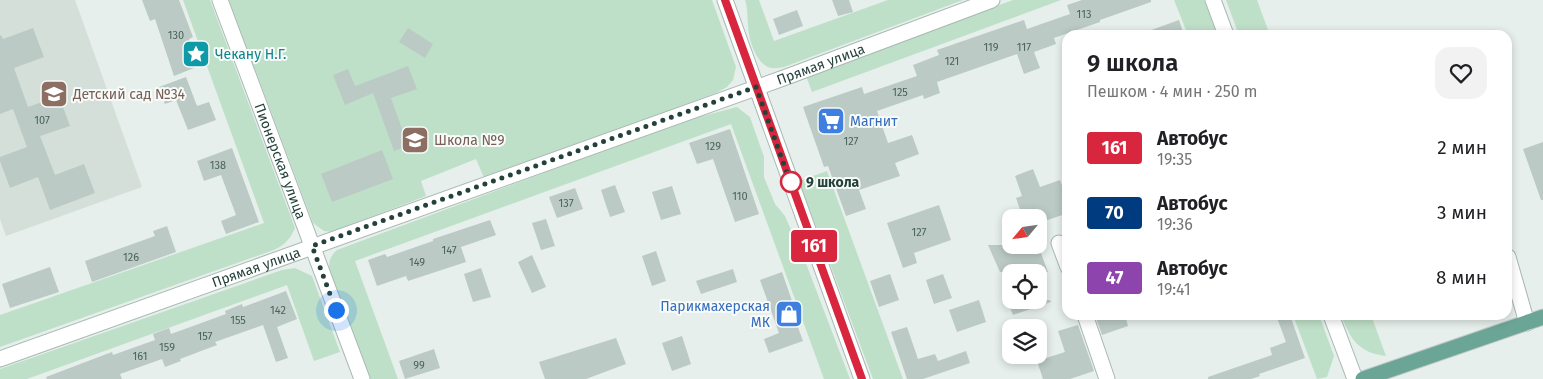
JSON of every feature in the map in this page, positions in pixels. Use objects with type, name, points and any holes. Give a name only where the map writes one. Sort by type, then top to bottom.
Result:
[{"type":"main road","points":[[1362,379],[1543,317]]},
{"type":"street","name":"Пионерская улица","points":[[220,0],[362,379]]},
{"type":"street","points":[[725,0],[862,379]]},
{"type":"street","name":"Прямая улица","points":[[0,359],[992,0]]},
{"type":"street","points":[[1213,0],[1224,30]]},
{"type":"street","points":[[1059,243],[1062,251]]},
{"type":"street","points":[[1512,271],[1527,323]]},
{"type":"street","points":[[1087,320],[1107,379]]},
{"type":"street","points":[[1333,320],[1354,379]]},
{"type":"shaded area","name":"Детский сад №34","points":[[0,0],[75,0],[142,187],[6,236],[0,219]]},
{"type":"green space","points":[[183,0],[210,0],[295,228],[293,232],[284,244],[274,250],[0,347],[0,315],[264,223]]},
{"type":"green space","name":"Школа №9","points":[[229,0],[712,0],[736,67],[733,80],[727,87],[716,93],[485,180],[476,159],[421,181],[426,196],[332,232],[324,231],[313,223]]},
{"type":"green space","points":[[745,0],[759,0],[774,41],[888,0],[963,0],[784,67],[774,68],[763,64],[753,48],[748,29]]},
{"type":"green space","points":[[1013,0],[1061,0],[812,92],[806,76]]},
{"type":"green space","points":[[1174,0],[1204,0],[1215,30],[1186,30]]},
{"type":"green space","points":[[1226,0],[1257,0],[1268,30],[1237,30]]},
{"type":"green space","points":[[737,107],[750,117],[764,157],[764,177],[775,204],[785,216],[807,266],[850,379],[824,379],[731,124],[355,261],[398,379],[369,379],[329,268],[331,258],[337,250],[680,122]]},
{"type":"green space","points":[[827,171],[903,379],[873,379],[799,181]]},
{"type":"green space","points":[[295,268],[312,276],[340,352],[314,361],[287,285],[27,379],[0,379],[0,369],[282,270]]},
{"type":"green space","points":[[1295,320],[1321,320],[1334,356],[1327,377],[1317,379]]},
{"type":"green space","points":[[1343,320],[1373,320],[1386,356],[1369,352],[1362,348],[1348,331]]},
{"type":"building","points":[[142,0],[179,0],[193,37],[189,39],[199,66],[174,76],[155,19],[150,21]]},
{"type":"building","points":[[832,0],[849,0],[853,12],[838,16]]},
{"type":"building","points":[[1082,0],[1151,0],[1151,2],[1077,30],[1062,30],[1062,35],[1054,38],[1056,44],[1034,52],[1040,68],[1024,74],[1017,54],[937,82],[940,93],[924,99],[923,95],[877,111],[888,143],[912,135],[919,154],[895,163],[900,176],[859,190],[866,209],[846,216],[828,166],[824,167],[803,107],[862,87],[864,94],[917,76],[913,65],[939,55],[937,50],[1024,20],[1027,29],[1070,14],[1067,5]]},
{"type":"building","points":[[797,10],[803,26],[779,35],[773,19]]},
{"type":"building","points":[[1179,20],[1182,30],[1151,30]]},
{"type":"building","points":[[33,28],[44,57],[14,68],[28,107],[59,96],[70,126],[40,136],[55,175],[84,164],[95,193],[50,210],[38,177],[10,188],[0,161],[0,157],[27,147],[13,109],[0,114],[0,36],[3,39]]},
{"type":"building","points":[[408,28],[433,44],[425,58],[399,42]]},
{"type":"building","points":[[408,66],[417,89],[391,98],[408,146],[394,151],[373,93],[345,105],[333,75],[348,69],[355,86]]},
{"type":"building","points":[[186,77],[197,106],[209,102],[216,120],[188,130],[176,100],[165,104],[159,87]]},
{"type":"building","points":[[730,129],[759,214],[735,222],[713,159],[697,164],[689,143]]},
{"type":"building","points":[[1543,142],[1543,200],[1541,200],[1523,149]]},
{"type":"building","points":[[232,148],[259,222],[226,234],[221,221],[236,215],[221,175],[204,181],[197,161]]},
{"type":"building","points":[[382,150],[393,179],[332,202],[321,174]]},
{"type":"building","points":[[1033,169],[1040,187],[1060,180],[1062,186],[1062,215],[1048,220],[1048,209],[1020,209],[1016,198],[1022,196],[1015,176]]},
{"type":"building","points":[[615,185],[625,212],[610,217],[601,190]]},
{"type":"building","points":[[672,186],[681,214],[661,220],[652,192]]},
{"type":"building","points":[[575,188],[583,209],[557,218],[549,197]]},
{"type":"building","points":[[939,205],[951,240],[914,253],[917,263],[903,268],[887,223]]},
{"type":"building","points":[[546,219],[555,246],[541,250],[532,223]]},
{"type":"building","points":[[490,220],[496,235],[461,247],[466,262],[408,281],[406,276],[377,286],[368,260],[385,254],[387,257]]},
{"type":"building","points":[[167,226],[176,252],[92,282],[85,261],[155,236],[153,231]]},
{"type":"building","points":[[988,245],[1002,245],[1002,254],[1041,254],[1045,264],[1002,264],[1002,272],[1000,272]]},
{"type":"building","points":[[656,251],[666,281],[652,286],[642,256]]},
{"type":"building","points":[[532,255],[546,287],[532,293],[518,262]]},
{"type":"building","points":[[50,267],[59,292],[10,308],[2,284]]},
{"type":"building","points":[[481,268],[491,297],[473,302],[464,274]]},
{"type":"building","points":[[733,269],[737,282],[701,294],[696,281]]},
{"type":"building","points":[[782,272],[799,321],[796,322],[803,341],[769,353],[764,339],[779,333],[760,280]]},
{"type":"building","points":[[890,274],[899,300],[879,307],[870,281]]},
{"type":"building","points":[[943,274],[952,298],[934,304],[926,280]]},
{"type":"building","points":[[286,291],[297,319],[277,327],[288,358],[276,362],[263,325],[215,342],[217,345],[180,359],[181,361],[165,367],[162,359],[120,374],[122,379],[47,379],[46,377],[112,352],[113,355],[155,340],[153,334],[169,328],[171,334],[226,314],[225,311],[242,304],[243,307]]},
{"type":"building","points":[[979,300],[986,322],[957,332],[949,310]]},
{"type":"building","points":[[1011,309],[1031,309],[1013,315]]},
{"type":"building","points":[[1097,320],[1126,320],[1128,326],[1102,335]]},
{"type":"building","points":[[1278,320],[1292,320],[1305,358],[1259,374],[1260,376],[1251,379],[1208,379],[1208,377],[1272,355],[1270,348],[1286,342]]},
{"type":"building","points":[[1078,325],[1094,371],[1070,379],[1043,379],[1038,364],[1047,364],[1047,358],[1065,352],[1058,331]]},
{"type":"building","points":[[907,327],[918,359],[935,354],[938,361],[966,351],[970,363],[923,379],[907,379],[891,332]]},
{"type":"building","points":[[682,336],[691,364],[672,371],[662,343]]},
{"type":"building","points":[[616,338],[626,364],[586,379],[545,379],[539,362]]},
{"type":"building","points":[[434,349],[440,368],[405,379],[399,361]]},
{"type":"bus line","name":"161","points":[[725,0],[862,379]]},
{"type":"place","name":"Чекану Н.Г.","points":[[196,54]]},
{"type":"place","name":"Детский сад №34","points":[[54,94]]},
{"type":"place","name":"Магнит","points":[[831,121]]},
{"type":"place","name":"Школа №9","points":[[415,140]]},
{"type":"place","name":"9 школа","points":[[791,182]]},
{"type":"place","name":"Парикмахерская МК","points":[[789,314]]},
{"type":"route","points":[[336,310],[312,246],[756,87],[791,184],[791,182]]}]
